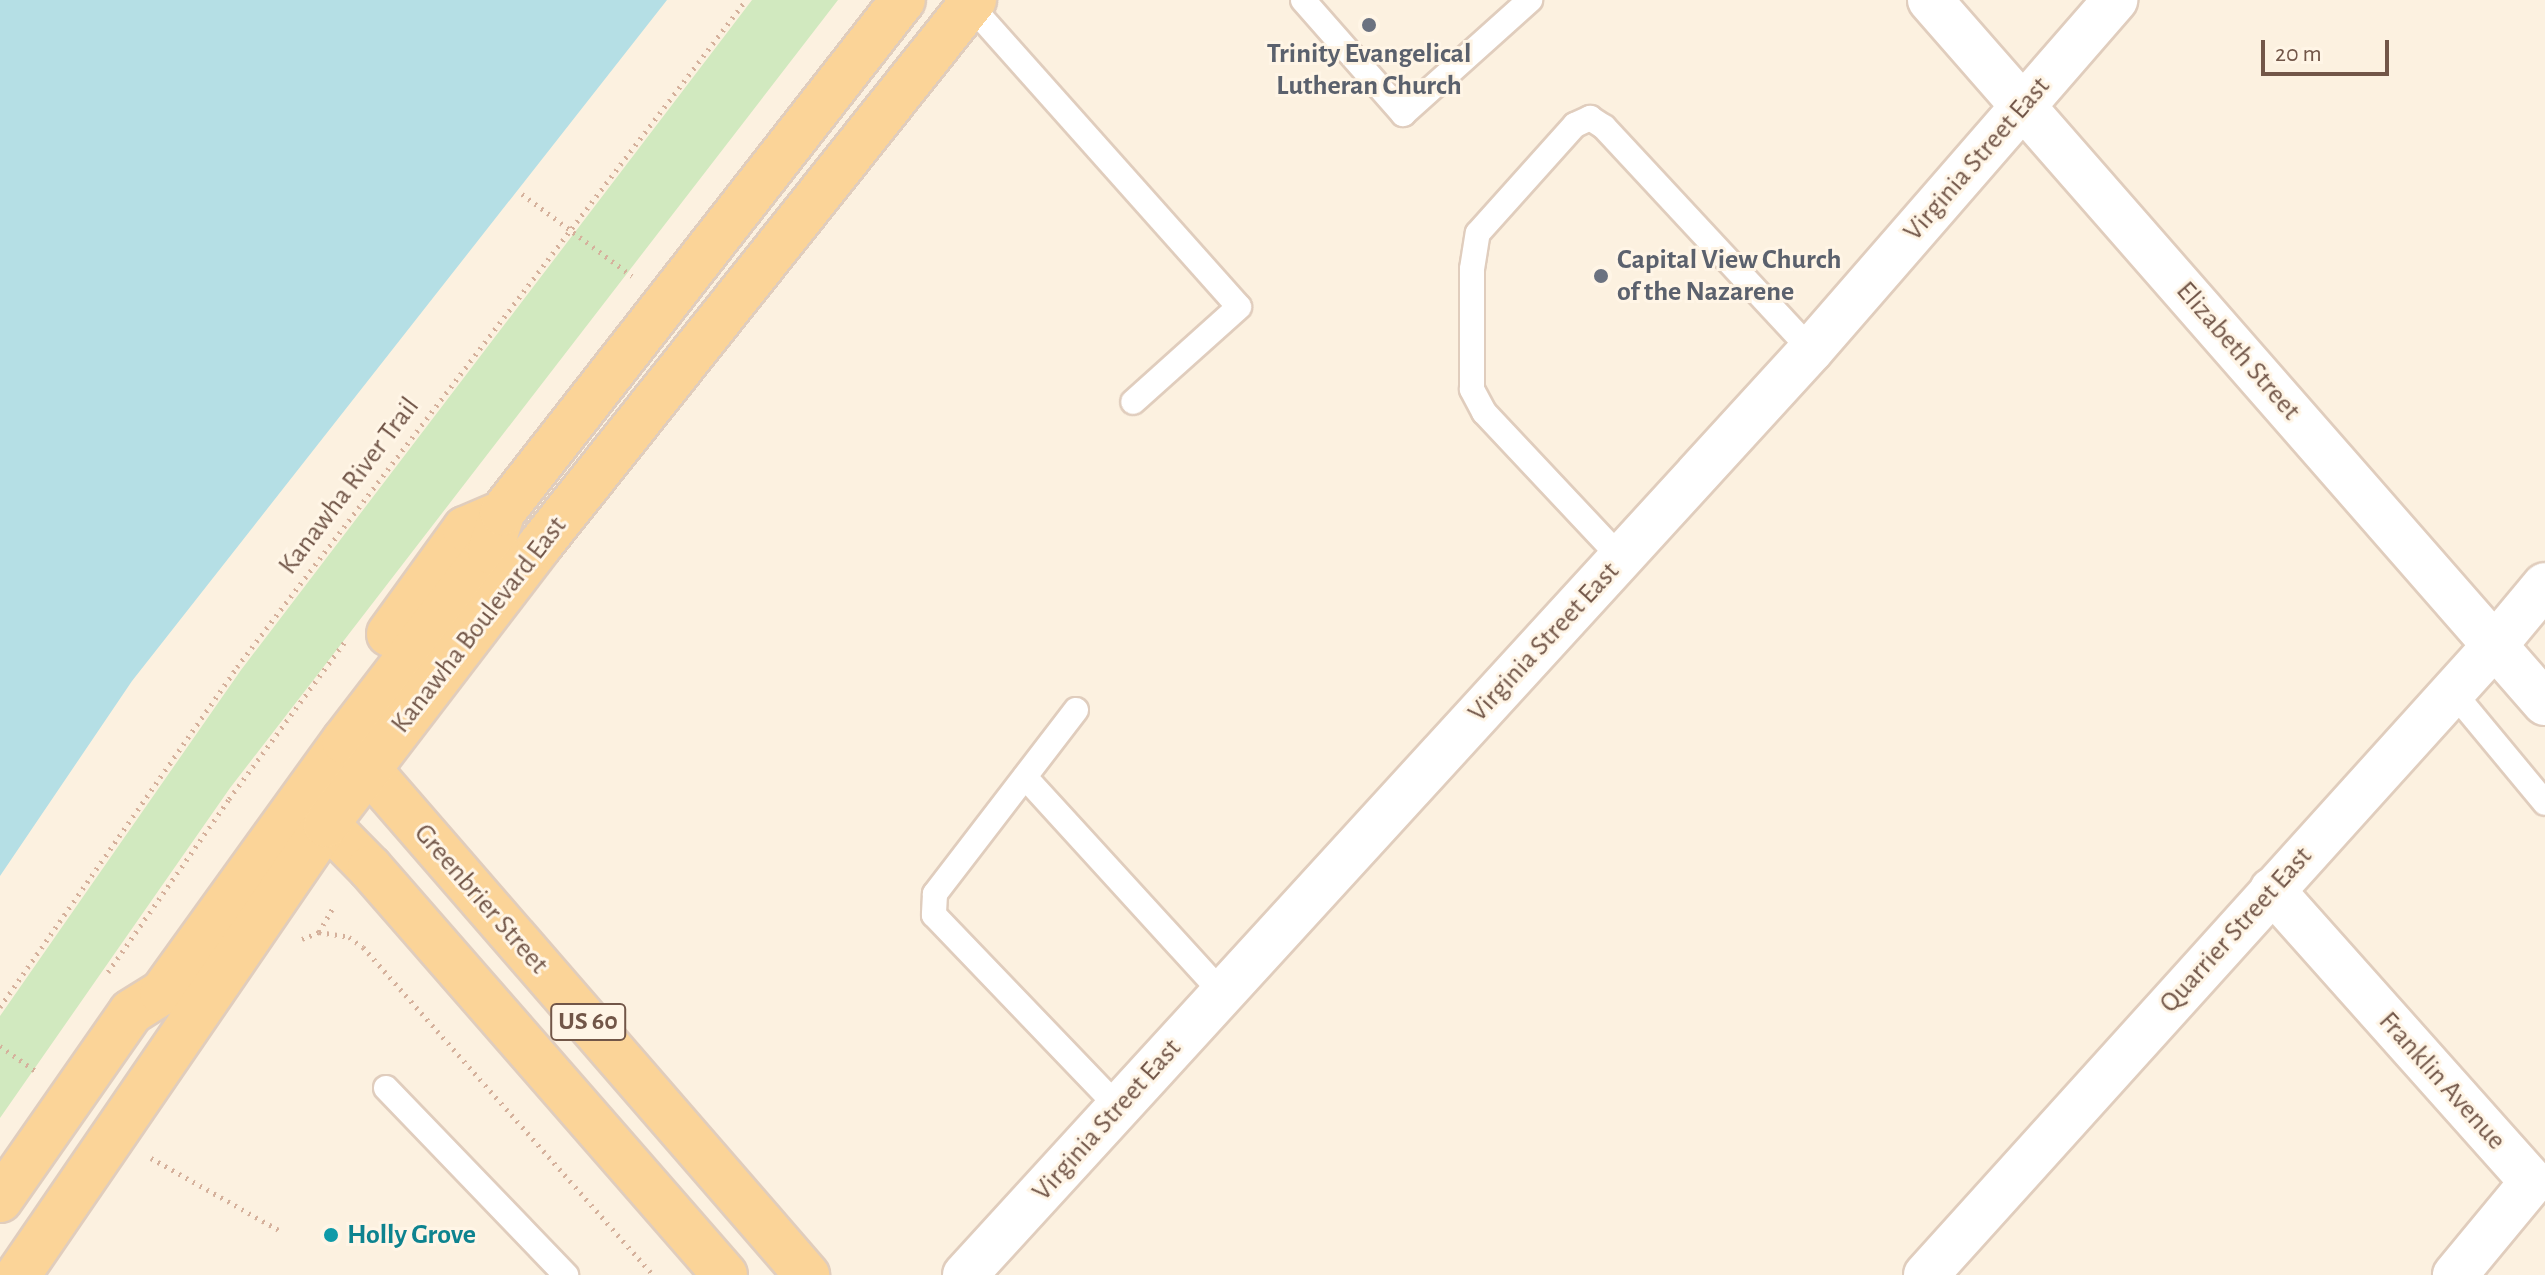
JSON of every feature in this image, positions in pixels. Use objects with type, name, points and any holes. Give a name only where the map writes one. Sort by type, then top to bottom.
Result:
[{"type":"main road","name":"Kanawha Boulevard East","points":[[0,1200],[131,1012],[162,993],[314,812],[356,756],[490,551],[502,513],[903,0]]},
{"type":"main road","name":"Elizabeth Street","points":[[1930,0],[2545,703]]},
{"type":"main road","name":"Virginia Street East","points":[[965,1275],[1811,350],[2115,0]]},
{"type":"main road","name":"Kanawha Boulevard East","points":[[356,756],[533,554],[972,3]]},
{"type":"main road","name":"Kanawha Boulevard East","points":[[131,1012],[137,980],[465,529],[502,513]]},
{"type":"main road","name":"Quarrier Street East","points":[[1926,1275],[2453,692],[2545,585]]},
{"type":"main road","name":"Greenbrier Street","points":[[356,756],[807,1275]]},
{"type":"main road","name":"Kanawha Boulevard East","points":[[18,1275],[314,812]]},
{"type":"main road","name":"US 60","points":[[314,812],[370,868],[725,1275]]},
{"type":"main road","name":"Franklin Avenue","points":[[2272,890],[2532,1182],[2455,1275]]},
{"type":"lane","points":[[1303,0],[1403,114],[1530,0]]},
{"type":"lane","points":[[972,3],[1239,307],[1133,402]]},
{"type":"lane","points":[[1621,558],[1484,412],[1472,389],[1472,269],[1478,233],[1575,125],[1590,118],[1604,127],[1811,350]]},
{"type":"lane","points":[[2453,692],[2545,803]]},
{"type":"lane","points":[[1076,710],[935,894],[934,915],[1118,1107]]},
{"type":"lane","points":[[1025,777],[1222,993]]},
{"type":"lane","points":[[386,1088],[566,1275]]},
{"type":"path","name":"Kanawha River Trail","points":[[0,1007],[237,667],[568,229],[746,0]]},
{"type":"path","points":[[522,194],[632,276]]},
{"type":"path","points":[[319,932],[349,937],[363,947],[653,1275]]},
{"type":"path","points":[[0,1046],[38,1073]]},
{"type":"path","points":[[151,1158],[279,1230]]},
{"type":"green space","points":[[752,0],[838,0],[230,788],[0,1118],[0,1016],[241,670]]},
{"type":"water","points":[[0,0],[667,0],[132,681],[0,876]]},
{"type":"place","name":"Trinity Evangelical Lutheran Church","points":[[1369,25]]},
{"type":"place","name":"Capital View Church of the Nazarene","points":[[1601,276]]},
{"type":"place","name":"Holly Grove","points":[[331,1235]]}]
